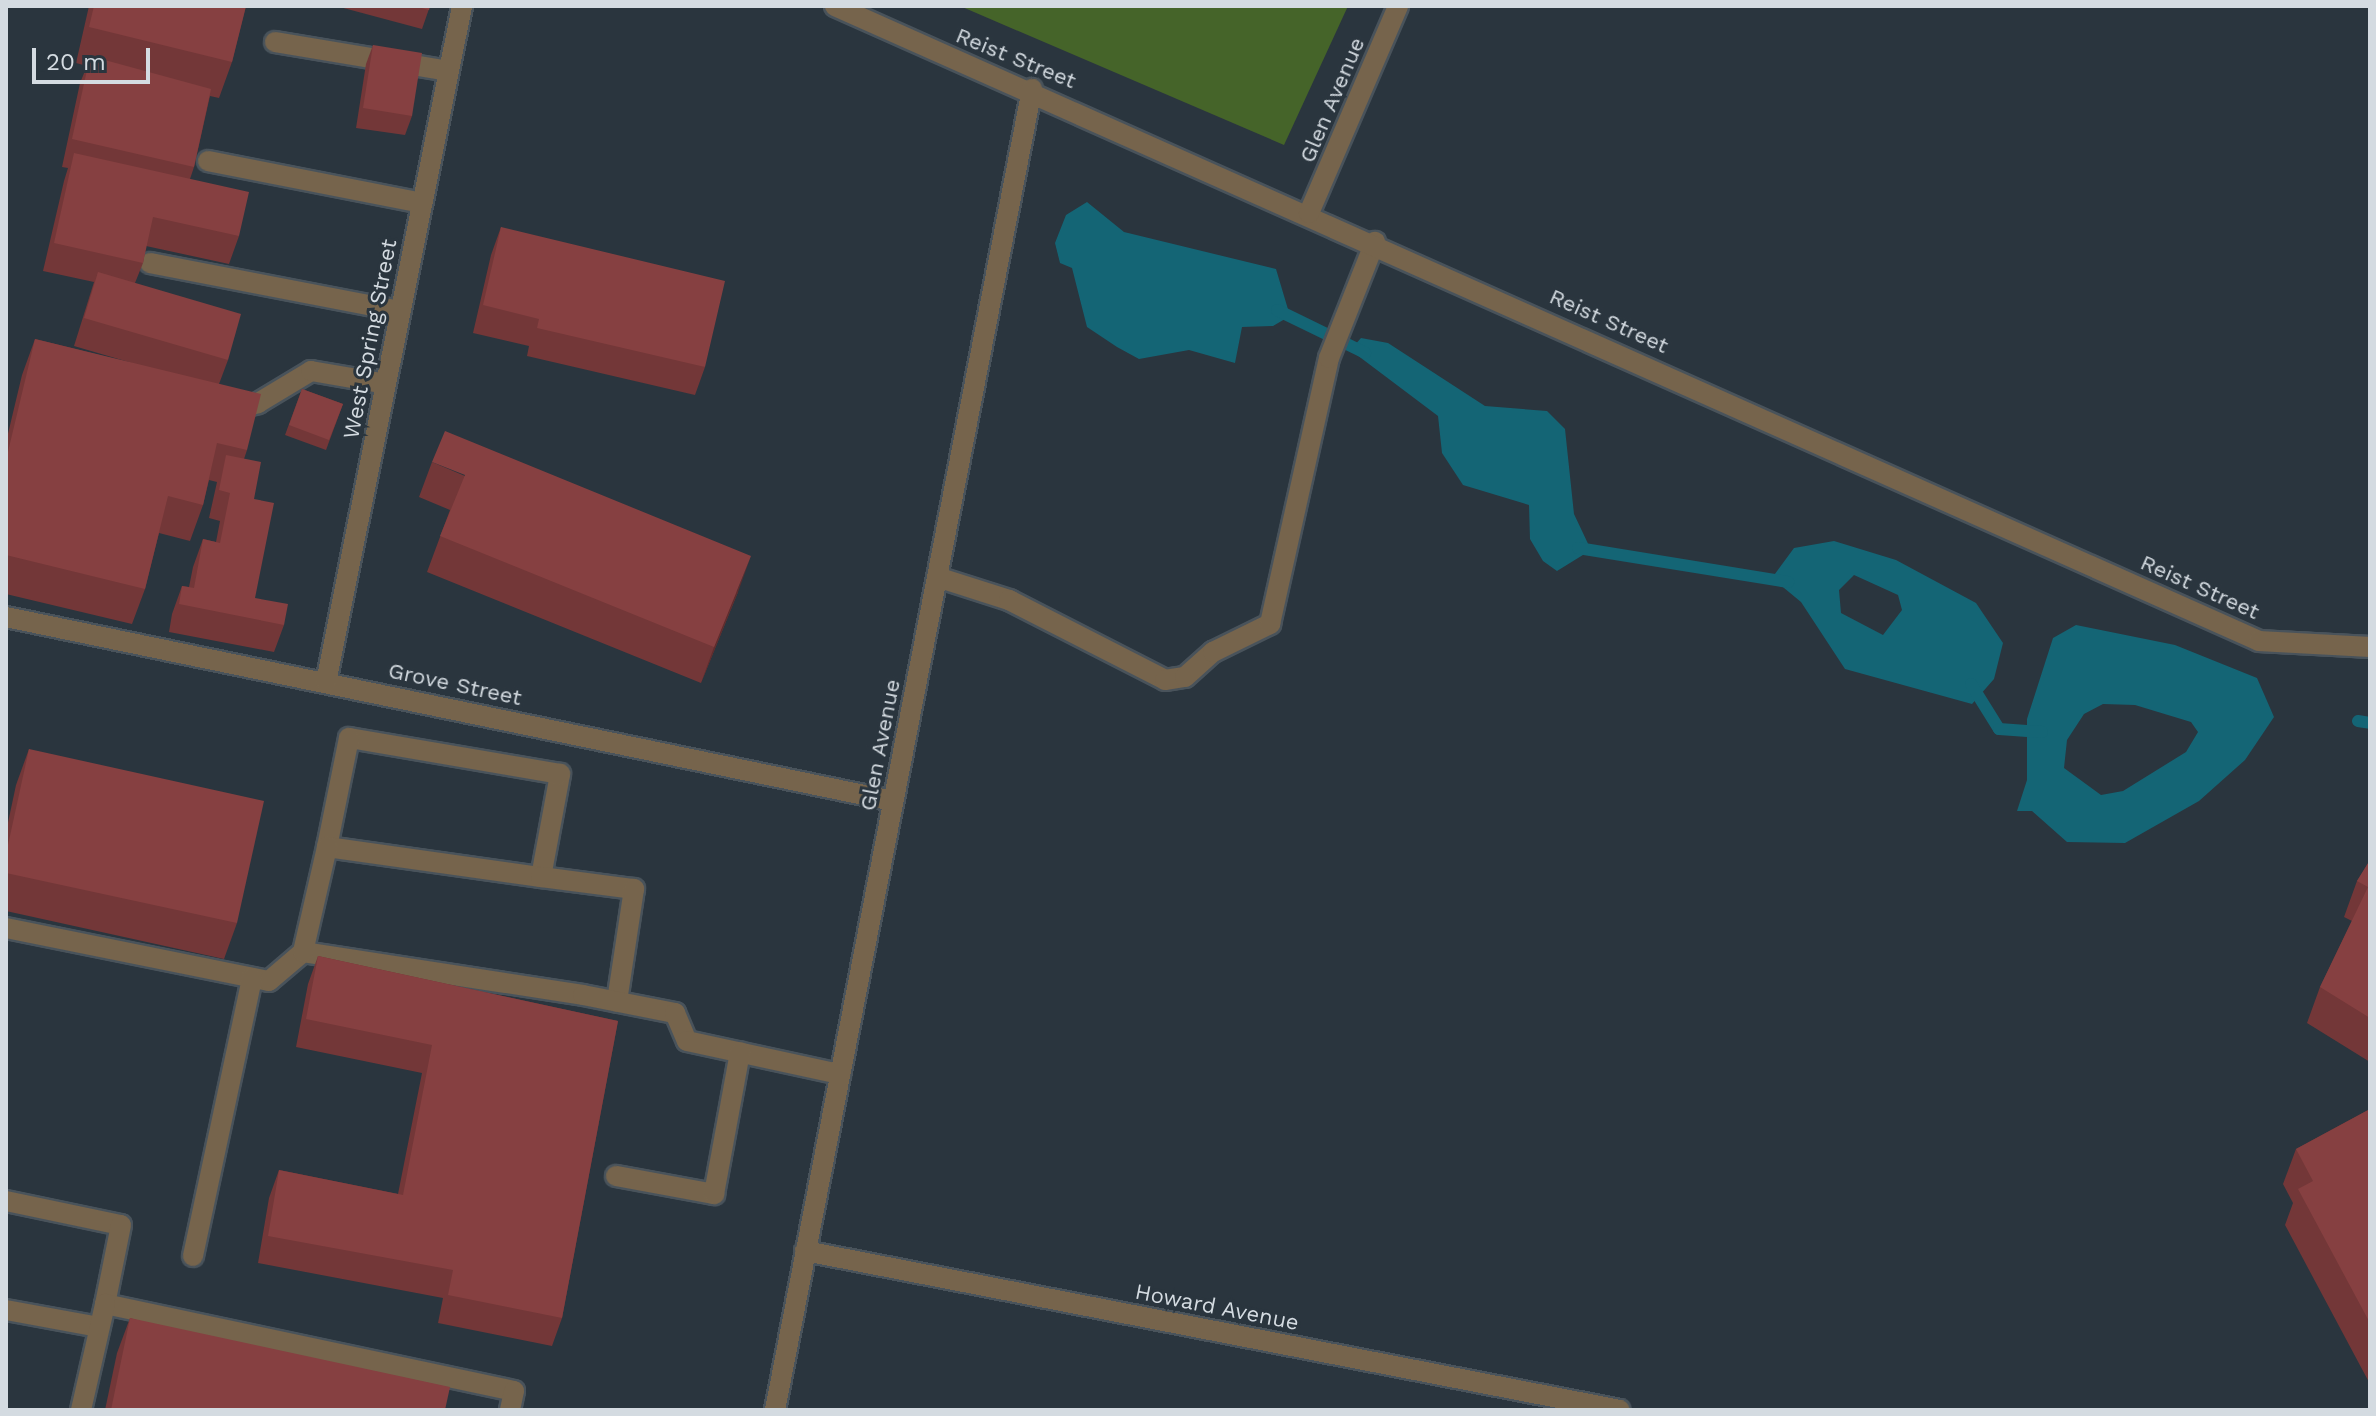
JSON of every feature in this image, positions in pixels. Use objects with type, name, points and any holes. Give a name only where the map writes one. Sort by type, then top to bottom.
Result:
[{"type":"street","name":"West Spring Street","points":[[326,682],[462,6]]},
{"type":"street","name":"Reist Street","points":[[835,6],[1032,89],[2259,641],[2370,647]]},
{"type":"street","name":"Glen Avenue","points":[[1309,213],[1398,6]]},
{"type":"street","points":[[275,42],[449,71]]},
{"type":"street","name":"Glen Avenue","points":[[775,1410],[1032,89]]},
{"type":"street","points":[[208,161],[422,203]]},
{"type":"street","points":[[937,577],[1009,600],[1141,673],[1185,677],[1213,652],[1270,624],[1329,358],[1375,242]]},
{"type":"street","points":[[150,263],[400,311]]},
{"type":"street","points":[[214,406],[258,403],[311,371],[386,384]]},
{"type":"street","name":"Grove Street","points":[[6,617],[893,801]]},
{"type":"street","points":[[6,928],[269,981],[303,952],[349,738],[560,774],[541,877]]},
{"type":"street","points":[[327,847],[634,889],[617,1002]]},
{"type":"street","points":[[303,952],[675,1013],[687,1041],[840,1074]]},
{"type":"street","points":[[193,1256],[252,978]]},
{"type":"street","points":[[616,1176],[714,1194],[740,1052]]},
{"type":"street","points":[[6,1201],[121,1225],[81,1410]]},
{"type":"street","name":"Howard Avenue","points":[[805,1251],[1620,1410]]},
{"type":"street","points":[[105,1304],[514,1391],[510,1410]]},
{"type":"street","points":[[6,1310],[99,1327]]},
{"type":"green space","points":[[960,6],[1348,6],[1284,145]]},
{"type":"water","points":[[1087,202],[1124,232],[1276,269],[1290,316],[1273,326],[1242,327],[1235,363],[1189,350],[1139,359],[1117,347],[1087,327],[1072,268],[1060,263],[1055,243],[1066,215]]},
{"type":"water","points":[[1361,338],[1388,343],[1485,406],[1547,411],[1565,429],[1574,514],[1591,550],[1557,571],[1543,561],[1530,539],[1529,505],[1463,485],[1442,453],[1438,416],[1357,355],[1353,347]]},
{"type":"water","points":[[1834,541],[1896,560],[1976,603],[2003,643],[1994,679],[1972,704],[1845,669],[1801,602],[1772,578],[1794,548]],"holes":[[[1854,575],[1898,595],[1902,610],[1883,635],[1841,613],[1839,590]]]},
{"type":"water","points":[[2076,625],[2175,645],[2257,678],[2274,717],[2245,760],[2199,801],[2125,843],[2067,842],[2032,811],[2017,811],[2027,780],[2027,719],[2053,638]],"holes":[[[2103,704],[2135,705],[2191,722],[2198,732],[2186,752],[2123,791],[2101,795],[2064,768],[2067,740],[2084,714]]]},
{"type":"building","points":[[94,6],[246,6],[232,62],[89,27]]},
{"type":"building","points":[[373,45],[422,53],[412,116],[363,108]]},
{"type":"building","points":[[90,56],[211,89],[194,167],[72,139]]},
{"type":"building","points":[[74,153],[249,192],[239,236],[153,217],[143,263],[54,243]]},
{"type":"building","points":[[501,227],[725,281],[705,367],[537,328],[539,319],[483,305]]},
{"type":"building","points":[[98,272],[241,314],[228,360],[84,318]]},
{"type":"building","points":[[35,339],[261,394],[247,450],[217,443],[203,505],[168,496],[145,589],[6,555],[6,460]]},
{"type":"building","points":[[302,389],[343,404],[329,440],[289,425]]},
{"type":"building","points":[[445,431],[751,556],[714,647],[440,536],[465,475],[432,462]]},
{"type":"building","points":[[226,455],[261,462],[254,499],[274,503],[255,598],[288,604],[284,625],[179,604],[182,586],[194,588],[203,539],[220,543],[230,493],[219,490]]},
{"type":"building","points":[[29,749],[264,801],[237,923],[6,873],[6,854]]},
{"type":"building","points":[[2370,860],[2370,1018],[2320,987],[2368,887],[2357,881]]},
{"type":"building","points":[[318,956],[618,1021],[562,1318],[448,1295],[453,1270],[268,1236],[279,1170],[403,1195],[432,1045],[306,1019]]},
{"type":"building","points":[[2370,1109],[2370,1323],[2298,1189],[2313,1181],[2296,1149]]},
{"type":"building","points":[[130,1318],[450,1387],[445,1410],[111,1410]]},
{"type":"waterway","points":[[1277,310],[1365,353]]},
{"type":"waterway","points":[[1578,548],[1788,582]]},
{"type":"waterway","points":[[1971,684],[1999,729],[2042,732]]},
{"type":"waterway","points":[[2358,721],[2370,723]]}]
